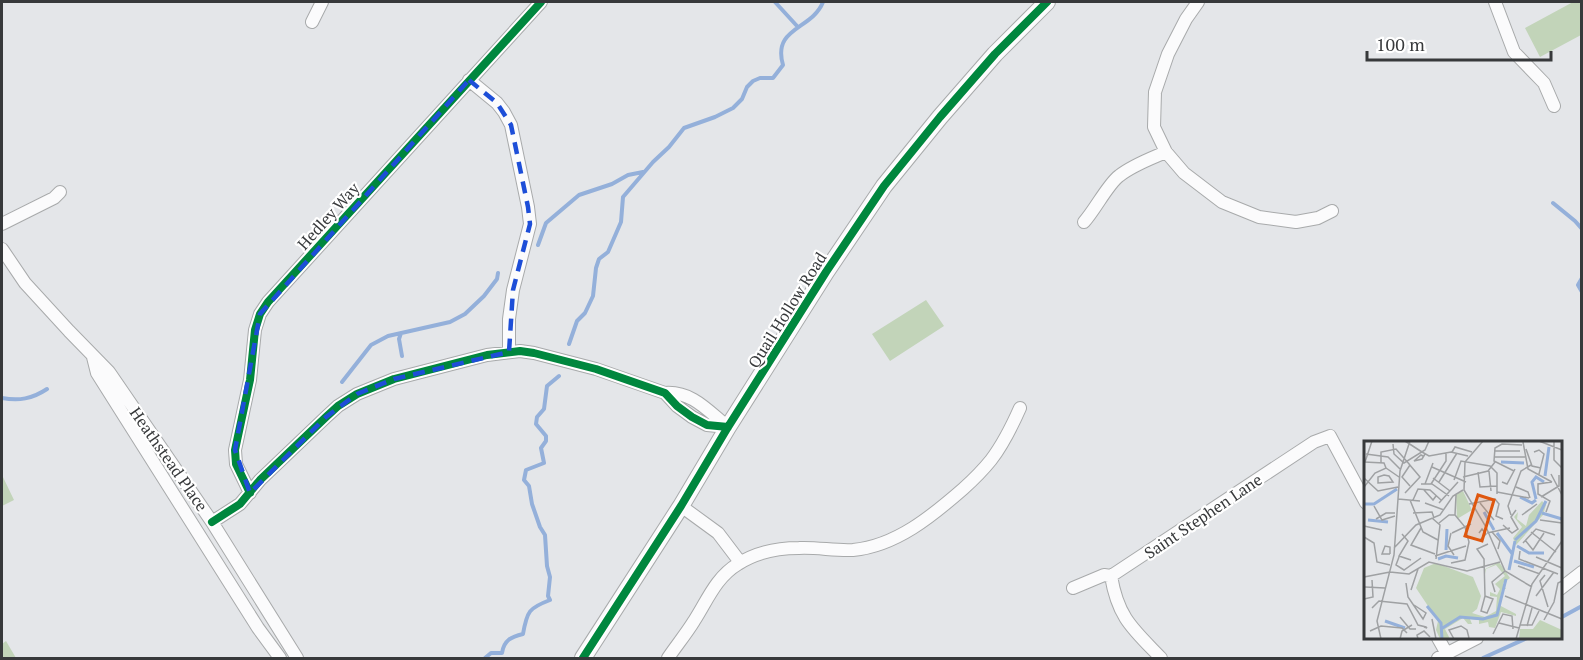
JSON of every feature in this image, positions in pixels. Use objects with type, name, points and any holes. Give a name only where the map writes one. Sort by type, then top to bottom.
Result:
[{"type":"main road","name":"Quail Hollow Road","points":[[583,658],[681,506],[826,272],[884,186],[995,54],[1047,2]]},
{"type":"street","points":[[312,22],[322,2]]},
{"type":"street","name":"Hedley Way","points":[[250,493],[236,464],[235,450],[250,380],[255,330],[260,314],[268,302],[542,2]]},
{"type":"street","points":[[1198,2],[1186,19],[1168,54],[1155,92],[1154,127],[1166,152],[1184,173],[1222,202],[1259,217],[1296,222],[1318,218],[1332,210]]},
{"type":"street","points":[[1495,2],[1514,52],[1544,83],[1554,106]]},
{"type":"street","points":[[470,80],[497,103],[511,125],[528,207],[530,224],[513,290],[509,319],[509,352]]},
{"type":"street","points":[[1084,222],[1118,177],[1166,152]]},
{"type":"street","points":[[2,224],[54,198],[60,192]]},
{"type":"street","name":"Heathstead Place","points":[[2,249],[25,283],[109,372],[212,522],[297,658]]},
{"type":"street","points":[[212,522],[240,504],[260,480],[326,417],[357,394],[394,379],[487,355],[509,352],[534,353],[596,369],[665,393],[678,392],[696,400],[728,427]]},
{"type":"street","name":"Heathstead Place","points":[[93,356],[96,373],[258,628],[280,658]]},
{"type":"street","points":[[668,658],[693,623],[718,581],[730,569],[752,557],[778,550],[799,548],[852,550],[873,546],[897,537],[942,507],[990,462],[1003,443],[1020,408]]},
{"type":"street","name":"Saint Stephen Lane","points":[[1073,588],[1104,575],[1111,576],[1314,442],[1330,436],[1364,501]]},
{"type":"street","points":[[681,506],[718,533],[740,562]]},
{"type":"street","points":[[1562,587],[1581,573]]},
{"type":"street","points":[[1111,576],[1119,608],[1131,628],[1161,658]]},
{"type":"street","points":[[1438,639],[1442,656],[1475,639]]},
{"type":"highlighted area","points":[[469,80],[497,103],[511,125],[528,207],[530,224],[513,290],[509,352],[394,379],[357,394],[326,417],[250,493],[235,450],[260,314]]},
{"type":"green space","points":[[1573,2],[1581,2],[1581,35],[1540,57],[1525,28]]},
{"type":"green space","points":[[926,300],[944,326],[890,361],[872,334]]},
{"type":"green space","points":[[2,475],[14,500],[2,506]]},
{"type":"green space","points":[[6,641],[16,658],[2,658],[2,644]]},
{"type":"waterway","points":[[775,2],[797,26]]},
{"type":"waterway","points":[[569,344],[577,321],[585,313],[593,296],[599,259],[608,252],[621,222],[623,197],[684,128],[733,108],[742,99],[747,87],[753,81],[760,78],[773,78],[783,65],[781,53],[783,43],[818,11],[823,2]]},
{"type":"waterway","points":[[538,245],[546,223],[579,195],[612,184],[628,175],[643,172]]},
{"type":"waterway","points":[[1553,203],[1582,229]]},
{"type":"waterway","points":[[342,382],[371,345],[388,336],[450,322],[465,314],[484,296],[497,279],[498,273]]},
{"type":"waterway","points":[[1582,278],[1578,285],[1582,292]]},
{"type":"waterway","points":[[401,333],[399,339],[402,356]]},
{"type":"waterway","points":[[485,658],[491,653],[502,653],[504,645],[509,640],[523,634],[530,611],[537,605],[550,600],[545,535],[532,504],[529,486],[524,480],[526,470],[544,463],[541,448],[546,441],[546,436],[536,424],[537,417],[544,409],[547,386],[559,376]]},
{"type":"waterway","points":[[2,398],[25,398],[47,389]]},
{"type":"waterway","points":[[1562,617],[1582,606]]},
{"type":"waterway","points":[[1483,658],[1525,639]]},
{"type":"cycle path","points":[[250,493],[236,464],[235,450],[250,380],[255,330],[260,314],[268,302],[541,2]]},
{"type":"cycle path","points":[[583,658],[681,506],[826,272],[884,186],[995,54],[1047,2]]},
{"type":"cycle path","points":[[212,522],[240,504],[260,480],[326,417],[357,394],[394,379],[487,355],[520,351],[596,369],[665,393],[677,406],[707,425],[728,427]]}]
